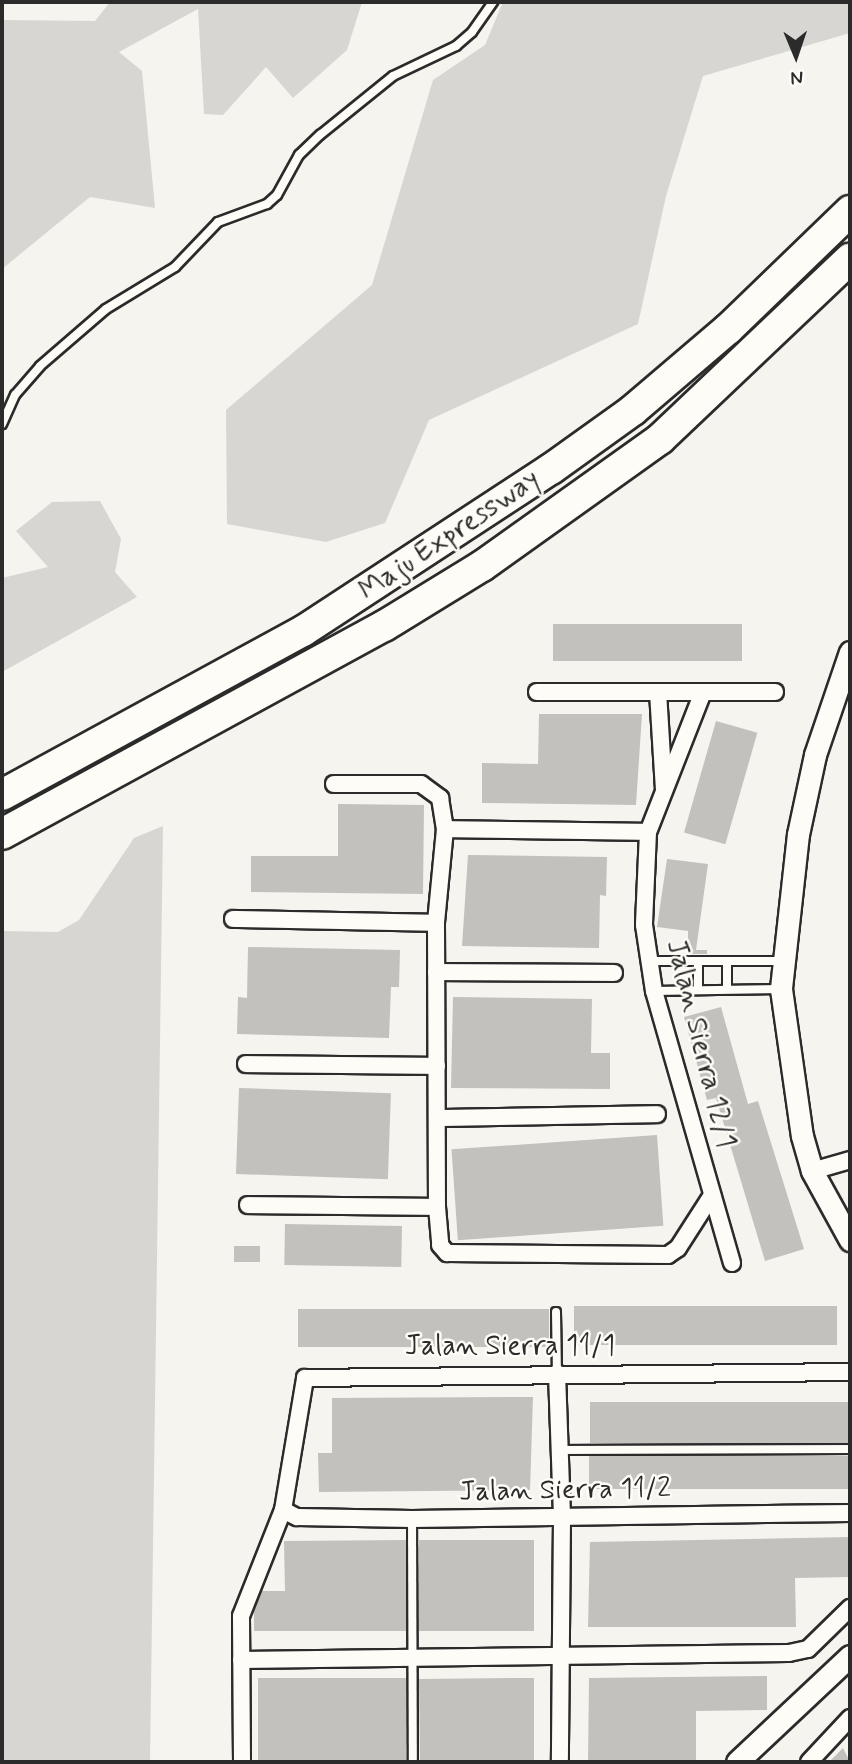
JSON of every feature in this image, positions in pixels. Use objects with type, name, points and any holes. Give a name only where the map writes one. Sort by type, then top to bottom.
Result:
[{"type":"highway","name":"Maju Expressway","points":[[2,795],[303,631],[551,469],[633,410],[718,338],[850,211]]},
{"type":"highway","name":"Maju Expressway","points":[[2,834],[384,626],[482,566],[660,439],[850,259]]},
{"type":"street","points":[[850,652],[815,755],[798,834],[781,989],[792,1083],[812,1171],[850,1240]]},
{"type":"street","points":[[537,692],[775,692]]},
{"type":"street","points":[[658,692],[664,795]]},
{"type":"street","name":"Jalan Sierra 12/1","points":[[704,692],[648,832],[646,961],[732,1264]]},
{"type":"street","points":[[334,784],[421,784],[430,788],[440,798],[445,829],[436,923],[437,1207],[440,1245],[447,1253],[668,1255],[678,1248],[712,1195]]},
{"type":"street","points":[[445,829],[648,832]]},
{"type":"street","points":[[233,919],[436,923]]},
{"type":"street","points":[[436,972],[614,973]]},
{"type":"street","points":[[246,1064],[437,1066]]},
{"type":"street","points":[[437,1118],[657,1114]]},
{"type":"street","points":[[812,1171],[850,1160]]},
{"type":"street","points":[[248,1205],[437,1207]]},
{"type":"street","name":"Jalan Sierra 11/1","points":[[242,1762],[241,1616],[246,1595],[283,1510],[303,1384],[312,1374],[850,1372]]},
{"type":"street","points":[[557,1373],[562,1518],[561,1762]]},
{"type":"street","name":"Jalan Sierra 11/2","points":[[283,1510],[298,1517],[412,1519],[850,1513]]},
{"type":"street","points":[[242,1660],[789,1653],[808,1649],[823,1638],[850,1608]]},
{"type":"street","points":[[737,1762],[850,1656]]},
{"type":"street","points":[[809,1762],[850,1717]]},
{"type":"lane","points":[[2,424],[15,395],[40,366],[106,309],[175,267],[218,222],[267,204],[277,195],[299,155],[320,135],[393,76],[456,46],[493,2]]},
{"type":"lane","points":[[646,961],[782,961]]},
{"type":"lane","points":[[698,961],[698,989]]},
{"type":"lane","points":[[727,962],[727,989]]},
{"type":"lane","points":[[654,990],[781,989]]},
{"type":"lane","points":[[556,1312],[557,1373]]},
{"type":"lane","points":[[560,1450],[850,1449]]},
{"type":"lane","points":[[412,1519],[413,1762]]},
{"type":"shaded area","points":[[110,2],[362,2],[347,50],[293,98],[266,67],[223,115],[204,114],[198,9],[119,52],[142,71],[155,208],[90,197],[2,269],[2,20],[95,21]]},
{"type":"shaded area","points":[[503,2],[850,2],[850,33],[703,76],[666,196],[638,324],[429,420],[385,523],[326,542],[227,524],[226,410],[372,285],[433,80],[485,45]]},
{"type":"shaded area","points":[[100,501],[121,539],[115,572],[137,597],[2,672],[2,578],[48,567],[16,531],[52,502]]},
{"type":"shaded area","points":[[163,826],[150,1762],[2,1762],[2,931],[58,932],[79,920],[134,838]]},
{"type":"building","points":[[553,624],[742,624],[742,661],[553,661]]},
{"type":"building","points":[[539,714],[642,714],[636,805],[482,803],[482,763],[538,764]]},
{"type":"building","points":[[716,721],[757,733],[725,844],[684,833]]},
{"type":"building","points":[[338,804],[424,805],[423,894],[251,892],[251,856],[338,856]]},
{"type":"building","points":[[468,855],[607,857],[606,896],[600,895],[599,948],[462,946]]},
{"type":"building","points":[[667,859],[708,864],[696,950],[707,950],[707,954],[688,954],[688,931],[657,927]]},
{"type":"building","points":[[248,947],[400,950],[399,987],[391,987],[389,1038],[237,1034],[238,997],[247,998]]},
{"type":"building","points":[[453,997],[592,999],[591,1053],[610,1053],[610,1089],[451,1088]]},
{"type":"building","points":[[721,1007],[748,1104],[758,1101],[804,1249],[765,1261],[716,1098],[707,1100],[684,1017]]},
{"type":"building","points":[[239,1088],[391,1093],[388,1179],[236,1174]]},
{"type":"building","points":[[657,1135],[663,1226],[458,1240],[452,1149]]},
{"type":"building","points":[[285,1224],[402,1226],[401,1267],[284,1265]]},
{"type":"building","points":[[234,1246],[260,1246],[260,1262],[234,1262]]},
{"type":"building","points":[[574,1306],[837,1306],[837,1345],[574,1345]]},
{"type":"building","points":[[298,1309],[549,1309],[549,1347],[298,1347]]},
{"type":"building","points":[[533,1397],[530,1490],[319,1492],[318,1453],[332,1453],[332,1398]]},
{"type":"building","points":[[590,1402],[850,1402],[850,1443],[590,1443]]},
{"type":"building","points":[[589,1456],[850,1456],[850,1489],[589,1489]]},
{"type":"building","points":[[850,1537],[850,1577],[795,1578],[796,1627],[588,1627],[590,1542]]},
{"type":"building","points":[[406,1540],[406,1631],[254,1631],[254,1611],[262,1591],[285,1591],[284,1541]]},
{"type":"building","points":[[419,1540],[534,1540],[534,1631],[419,1631]]},
{"type":"building","points":[[767,1676],[767,1710],[696,1711],[696,1762],[588,1762],[589,1678]]},
{"type":"building","points":[[258,1678],[406,1678],[406,1762],[258,1762]]},
{"type":"building","points":[[534,1678],[534,1762],[420,1762],[419,1679]]},
{"type":"building","points":[[843,1748],[850,1762],[829,1762]]}]
